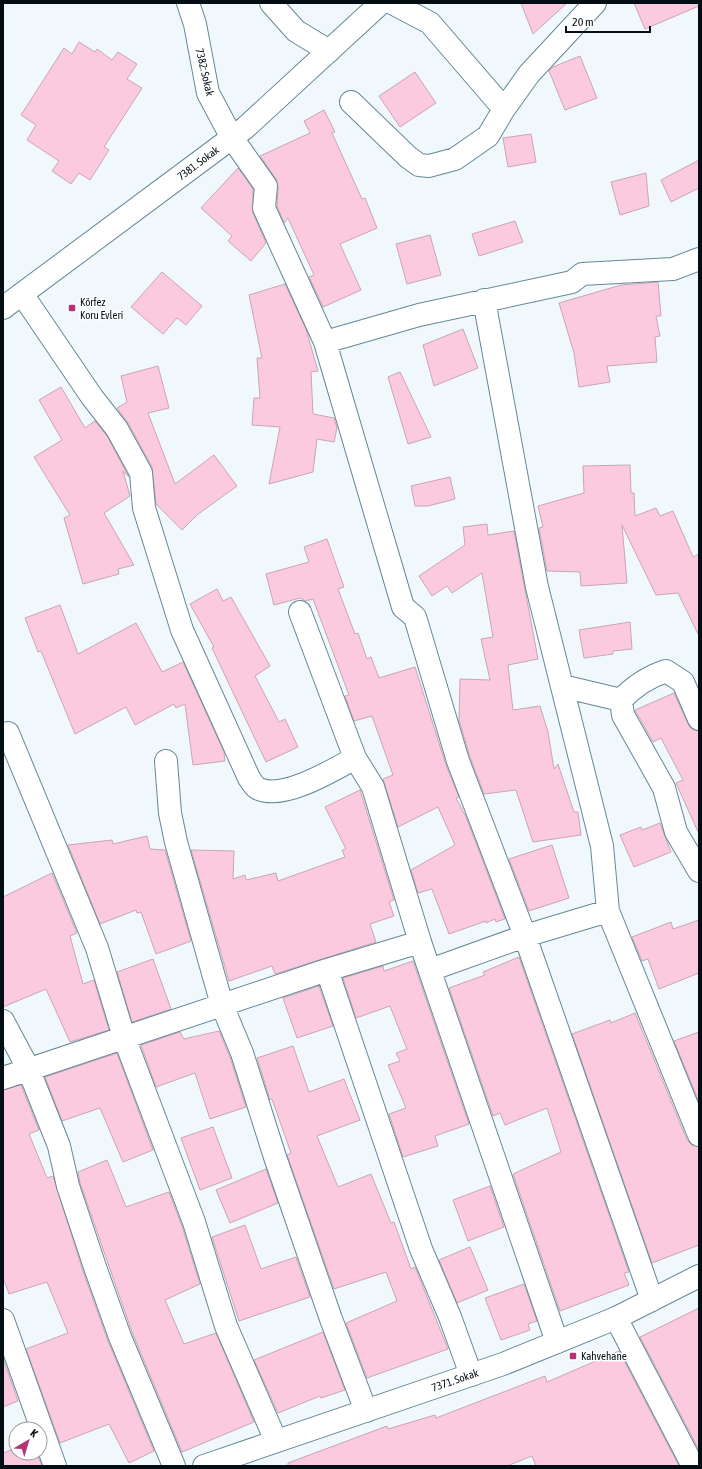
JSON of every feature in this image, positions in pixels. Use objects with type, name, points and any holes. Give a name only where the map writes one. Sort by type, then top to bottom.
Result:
[{"type":"street","name":"7382: Sokak","points":[[188,3],[195,24],[208,93],[232,138],[266,186],[264,208],[325,342],[403,607],[415,617],[458,761],[525,936],[652,1300]]},
{"type":"street","points":[[271,3],[296,31],[329,51]]},
{"type":"street","name":"7381. Sokak","points":[[3,308],[245,128],[381,3]]},
{"type":"street","points":[[392,3],[430,23],[504,109]]},
{"type":"street","points":[[351,102],[408,157],[419,165],[429,166],[455,159],[488,136],[504,109],[529,74],[594,3]]},
{"type":"street","points":[[325,342],[419,315],[572,282],[582,274],[673,269],[699,259]]},
{"type":"street","points":[[22,294],[92,397],[117,429],[142,473],[144,508],[182,630],[249,778],[258,789],[274,793],[325,775],[355,758]]},
{"type":"street","points":[[484,300],[537,587],[602,846],[608,911],[699,1135]]},
{"type":"street","points":[[300,612],[355,758],[373,787],[420,942],[557,1342]]},
{"type":"street","points":[[621,700],[632,689],[651,676],[666,671],[683,682],[699,719]]},
{"type":"street","points":[[562,686],[621,700]]},
{"type":"street","points":[[621,700],[623,715],[664,788],[676,832],[699,871]]},
{"type":"street","points":[[3,735],[8,734],[97,948],[124,1037],[194,1222],[226,1326],[276,1441]]},
{"type":"street","points":[[166,761],[170,813],[176,842],[222,1005],[242,1053],[275,1157],[331,1319],[366,1411]]},
{"type":"street","points":[[430,970],[525,936],[608,911]]},
{"type":"street","points":[[3,1078],[28,1068],[327,970],[420,942]]},
{"type":"street","points":[[327,970],[421,1249],[450,1317],[471,1375]]},
{"type":"street","points":[[3,1021],[28,1068],[59,1146],[68,1186],[120,1337],[174,1466]]},
{"type":"street","name":"7371. Sokak","points":[[204,1466],[471,1375],[557,1342],[616,1318],[699,1276]]},
{"type":"street","points":[[616,1318],[693,1466]]},
{"type":"street","points":[[3,1320],[55,1466]]},
{"type":"building","points":[[521,3],[567,3],[533,34]]},
{"type":"building","points":[[634,3],[699,3],[699,6],[645,29]]},
{"type":"building","points":[[79,42],[95,52],[97,49],[112,60],[118,52],[137,64],[127,79],[142,88],[104,147],[109,150],[90,180],[79,173],[71,184],[52,171],[59,161],[27,140],[36,125],[21,115],[64,48],[72,54]]},
{"type":"building","points":[[580,56],[597,98],[565,110],[549,71],[553,67]]},
{"type":"building","points":[[415,72],[436,103],[400,127],[379,96]]},
{"type":"building","points":[[324,110],[335,132],[332,133],[362,199],[365,198],[377,228],[340,244],[361,290],[323,307],[309,277],[314,275],[288,218],[284,223],[277,206],[278,187],[276,179],[260,156],[310,133],[304,121]]},
{"type":"building","points":[[531,134],[536,162],[508,167],[503,138]]},
{"type":"building","points":[[699,160],[699,188],[671,202],[661,180]]},
{"type":"building","points":[[238,168],[253,189],[253,213],[266,243],[251,261],[228,241],[232,236],[201,208]]},
{"type":"building","points":[[646,173],[649,206],[620,215],[611,182]]},
{"type":"building","points":[[515,221],[523,242],[479,256],[472,234]]},
{"type":"building","points":[[430,235],[441,275],[407,284],[396,244]]},
{"type":"building","points":[[162,272],[202,306],[186,325],[177,318],[163,334],[131,307]]},
{"type":"building","points":[[658,282],[661,316],[656,316],[660,336],[655,337],[657,362],[607,366],[610,382],[579,387],[574,353],[559,303],[621,285]]},
{"type":"building","points":[[285,284],[306,329],[318,371],[311,372],[313,414],[334,418],[337,428],[334,442],[317,439],[313,472],[269,484],[280,427],[252,425],[254,398],[260,398],[257,358],[262,358],[249,295]]},
{"type":"building","points":[[463,329],[478,368],[434,386],[423,345]]},
{"type":"building","points":[[158,366],[169,408],[148,413],[175,484],[214,455],[237,486],[197,515],[182,530],[156,504],[152,467],[128,423],[117,408],[127,402],[121,376]]},
{"type":"building","points":[[400,372],[431,437],[408,444],[388,377]]},
{"type":"building","points":[[61,387],[85,428],[95,421],[107,436],[129,477],[123,471],[130,496],[104,513],[134,565],[118,569],[119,574],[83,584],[64,518],[70,515],[34,457],[62,440],[39,400]]},
{"type":"building","points":[[630,465],[631,493],[634,493],[635,516],[656,508],[660,516],[673,511],[693,557],[699,554],[699,636],[678,593],[656,595],[622,525],[627,583],[581,586],[580,572],[547,571],[539,528],[543,527],[538,506],[584,493],[583,466]]},
{"type":"building","points":[[450,477],[455,499],[428,506],[415,506],[411,486]]},
{"type":"building","points":[[487,524],[488,535],[514,531],[538,659],[508,665],[513,710],[540,706],[548,732],[554,769],[558,764],[574,812],[578,812],[581,835],[533,842],[516,790],[484,794],[470,757],[459,720],[460,679],[490,680],[481,639],[493,637],[482,573],[452,593],[447,586],[432,596],[419,576],[465,545],[463,527]]},
{"type":"building","points":[[327,539],[344,587],[338,589],[355,634],[358,633],[367,659],[371,657],[379,678],[415,667],[446,765],[459,797],[456,798],[466,817],[505,919],[496,922],[495,919],[486,923],[486,921],[449,934],[432,889],[418,893],[411,870],[455,845],[438,807],[398,827],[383,779],[393,775],[372,716],[354,721],[345,696],[349,695],[313,599],[305,601],[300,598],[274,605],[266,574],[309,562],[304,547]]},
{"type":"building","points":[[217,589],[223,601],[231,597],[270,666],[255,676],[279,722],[285,719],[298,747],[266,762],[212,648],[214,647],[190,604]]},
{"type":"building","points":[[60,605],[78,654],[136,623],[162,672],[183,662],[224,752],[225,761],[193,765],[185,704],[176,708],[174,704],[135,725],[126,707],[75,734],[41,651],[38,652],[25,618]]},
{"type":"building","points":[[630,622],[632,649],[613,651],[613,654],[584,658],[579,630]]},
{"type":"building","points":[[674,693],[688,724],[692,729],[699,731],[699,834],[676,783],[683,780],[661,738],[653,742],[635,710]]},
{"type":"building","points":[[360,790],[394,900],[389,902],[394,916],[370,924],[376,942],[275,974],[272,966],[229,981],[191,850],[234,851],[233,879],[245,875],[246,880],[276,873],[278,881],[345,857],[342,850],[346,849],[325,807]]},
{"type":"building","points":[[660,823],[671,852],[634,867],[620,835],[641,827],[642,830]]},
{"type":"building","points":[[147,836],[150,849],[165,850],[191,941],[156,954],[141,912],[137,913],[136,910],[100,924],[68,845],[112,840],[113,844]]},
{"type":"building","points":[[552,845],[569,898],[529,911],[509,859]]},
{"type":"building","points":[[52,873],[77,933],[70,936],[83,984],[94,980],[109,1030],[70,1042],[46,989],[3,1007],[3,897]]},
{"type":"building","points":[[699,920],[699,973],[659,989],[648,959],[642,961],[632,937],[671,922],[673,929]]},
{"type":"building","points":[[519,957],[629,1272],[624,1273],[629,1285],[560,1311],[513,1174],[561,1152],[547,1108],[505,1125],[500,1113],[493,1116],[449,988],[485,975],[483,972]]},
{"type":"building","points":[[153,959],[171,1009],[132,1022],[117,972]]},
{"type":"building","points":[[413,961],[469,1124],[435,1136],[438,1146],[403,1157],[389,1114],[406,1108],[388,1065],[400,1061],[396,1053],[407,1049],[390,1006],[356,1018],[343,978],[383,966],[384,971]]},
{"type":"building","points":[[319,986],[333,1026],[297,1038],[283,998]]},
{"type":"building","points":[[635,1013],[687,1140],[692,1145],[699,1147],[699,1245],[652,1263],[572,1034],[610,1020],[611,1023]]},
{"type":"building","points":[[219,1031],[230,1057],[246,1107],[210,1119],[195,1073],[156,1087],[141,1045],[180,1032],[184,1039]]},
{"type":"building","points":[[699,1032],[699,1102],[674,1041]]},
{"type":"building","points":[[293,1046],[309,1092],[344,1079],[360,1120],[317,1136],[338,1187],[371,1174],[391,1223],[394,1222],[411,1269],[415,1267],[448,1349],[367,1378],[346,1323],[397,1301],[386,1272],[334,1289],[287,1155],[291,1153],[272,1099],[270,1100],[257,1058]]},
{"type":"building","points":[[117,1053],[153,1150],[123,1162],[100,1108],[62,1121],[45,1077]]},
{"type":"building","points":[[21,1085],[39,1130],[29,1134],[47,1178],[53,1176],[83,1271],[108,1341],[154,1451],[129,1463],[109,1424],[60,1443],[26,1349],[68,1333],[47,1282],[9,1294],[3,1278],[3,1090]]},
{"type":"building","points":[[213,1127],[232,1178],[200,1190],[181,1138]]},
{"type":"building","points":[[107,1160],[126,1207],[169,1192],[182,1226],[200,1284],[165,1300],[184,1344],[216,1333],[254,1422],[182,1452],[132,1332],[80,1183],[78,1172]]},
{"type":"building","points":[[266,1169],[278,1203],[230,1223],[216,1190]]},
{"type":"building","points":[[490,1186],[504,1227],[468,1241],[453,1200]]},
{"type":"building","points":[[245,1225],[261,1269],[296,1257],[310,1297],[239,1321],[212,1237]]},
{"type":"building","points":[[470,1247],[488,1290],[457,1303],[439,1260]]},
{"type":"building","points":[[524,1284],[537,1321],[528,1324],[530,1330],[501,1340],[485,1298]]},
{"type":"building","points":[[699,1308],[699,1450],[640,1337]]},
{"type":"building","points":[[323,1332],[345,1390],[321,1398],[320,1396],[278,1413],[254,1360]]},
{"type":"building","points":[[619,1351],[679,1466],[536,1466],[532,1456],[507,1466],[288,1466],[288,1463],[387,1426],[388,1429],[435,1415],[436,1418],[545,1376],[547,1382]]},
{"type":"building","points":[[3,1358],[18,1401],[3,1407]]},
{"type":"building","points":[[8,1451],[8,1461],[40,1461],[42,1466],[3,1466],[3,1453]]},
{"type":"place","name":"Körfez Koru Evleri","points":[[72,308]]},
{"type":"place","name":"Kahvehane","points":[[573,1356]]}]
